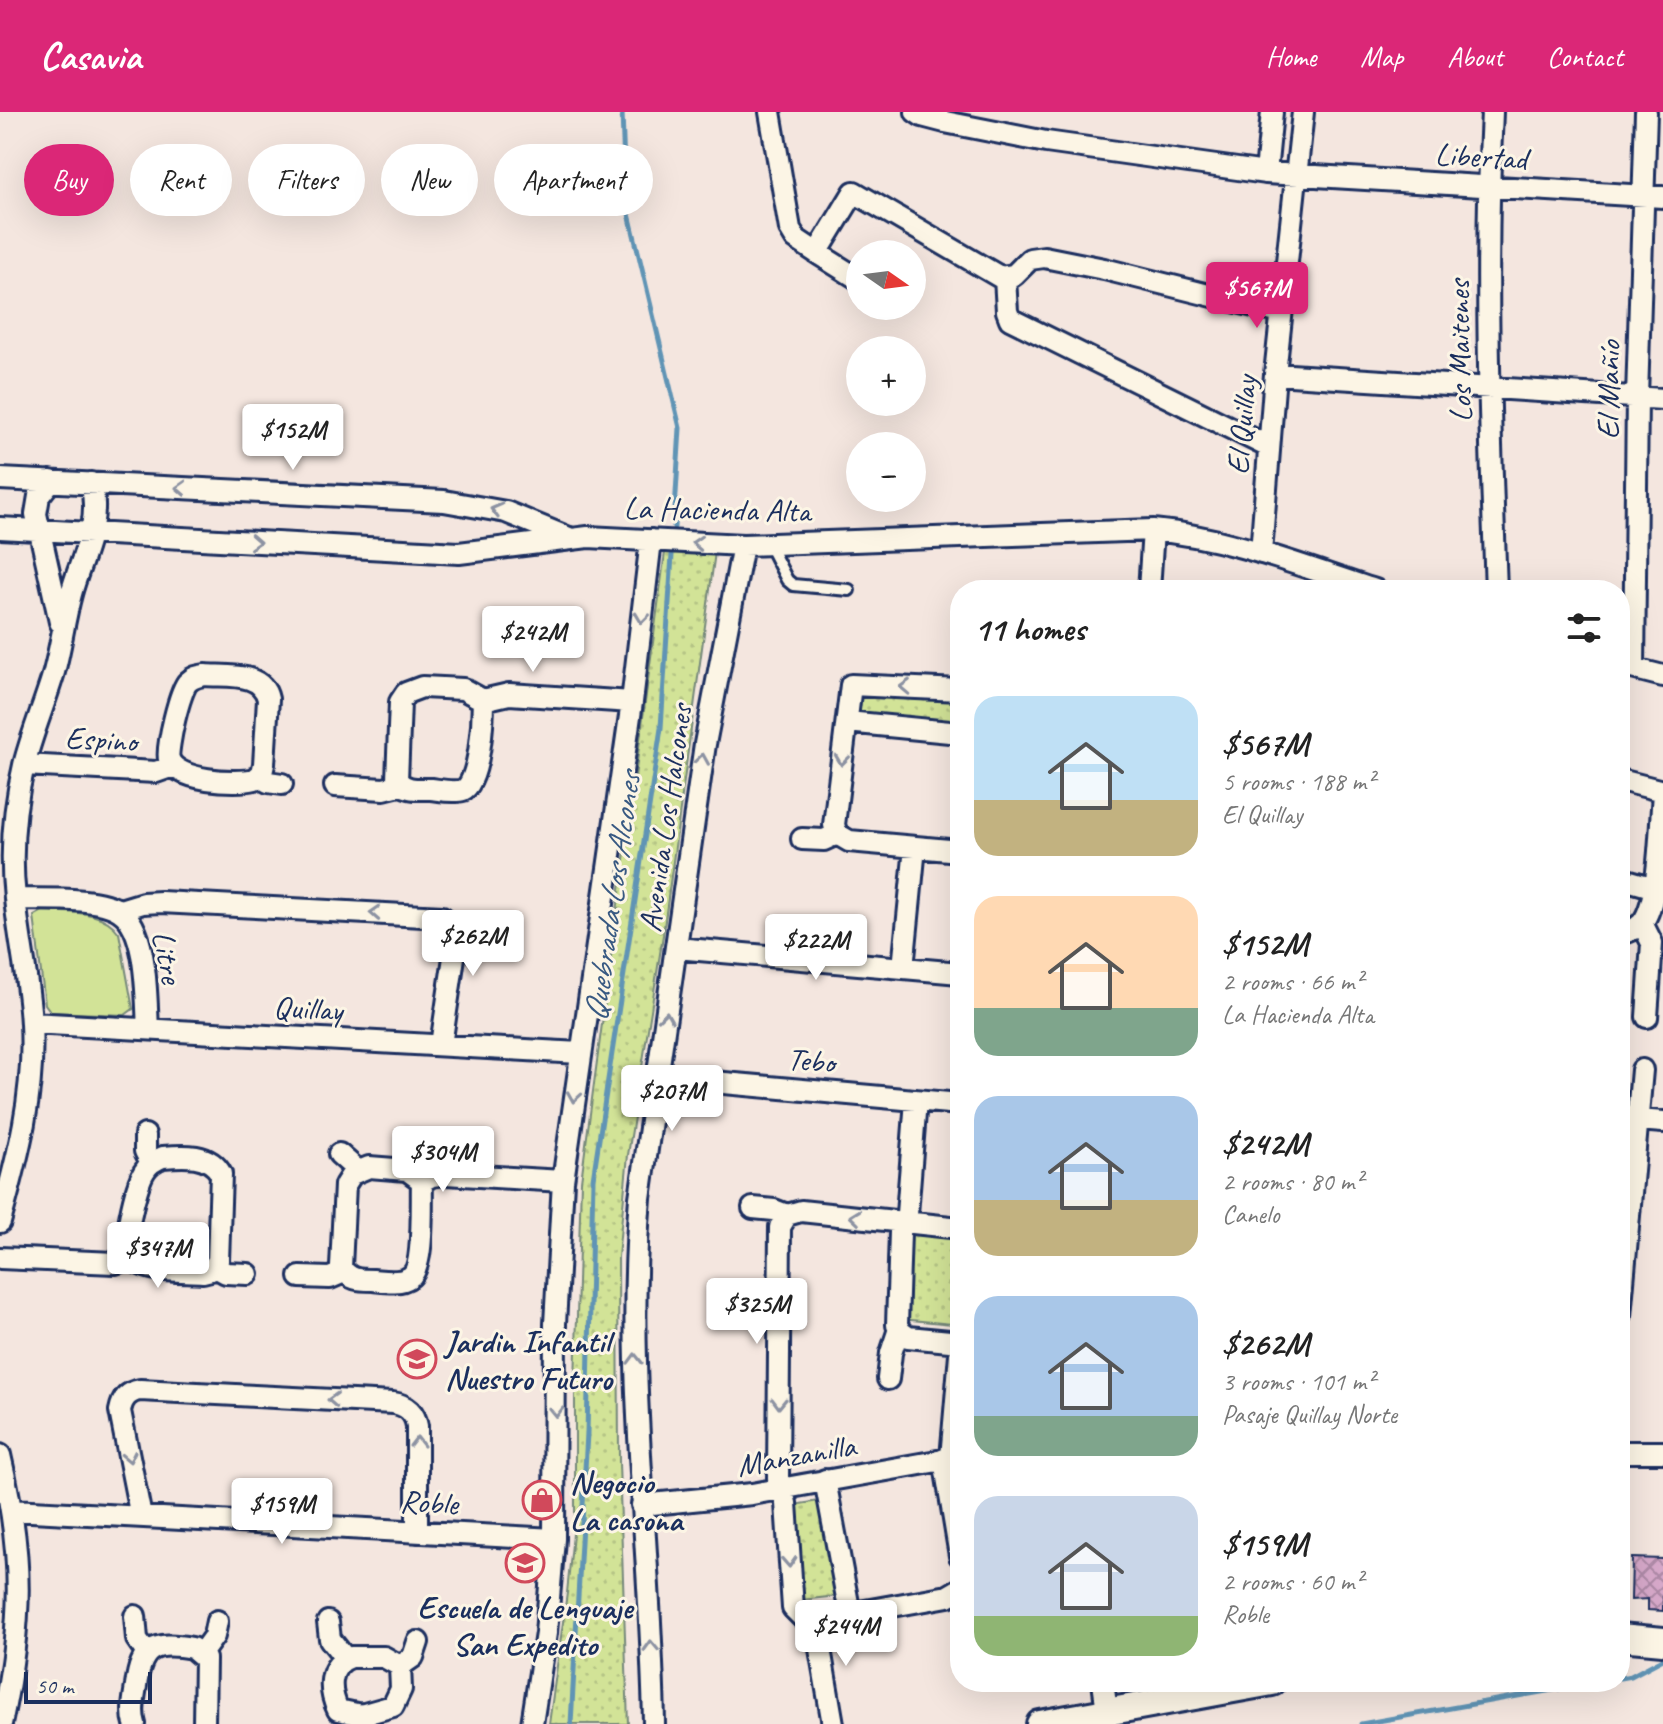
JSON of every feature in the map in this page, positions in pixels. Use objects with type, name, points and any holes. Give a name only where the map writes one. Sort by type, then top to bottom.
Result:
[{"type":"street","points":[[770,112],[790,229],[796,239],[846,271]]},
{"type":"street","name":"Libertad","points":[[916,112],[945,122],[1046,142],[1266,173],[1653,196]]},
{"type":"street","points":[[1266,173],[1272,112]]},
{"type":"street","name":"El Quillay","points":[[1261,553],[1275,374],[1303,112]]},
{"type":"street","name":"Los Maitenes","points":[[1492,112],[1488,187],[1488,388],[1496,580]]},
{"type":"street","name":"El Mañío","points":[[1630,585],[1637,397],[1653,196],[1646,112]]},
{"type":"street","points":[[817,253],[854,192],[1005,278],[1014,275],[1030,259],[1044,257],[1281,313]]},
{"type":"street","points":[[1005,278],[1010,319],[1269,447]]},
{"type":"street","points":[[1275,374],[1663,399]]},
{"type":"street","name":"La Hacienda Alta","points":[[0,479],[469,504],[524,519],[569,538]]},
{"type":"street","points":[[51,481],[39,496],[37,530],[52,581],[61,634]]},
{"type":"street","points":[[0,1222],[26,1118],[32,1069],[27,971],[15,899],[13,837],[24,765],[54,670],[75,577],[92,533],[96,499],[91,483]]},
{"type":"street","name":"La Hacienda Alta","points":[[0,528],[459,553],[503,550],[569,538],[743,545],[1153,530],[1196,535],[1344,580]]},
{"type":"street","points":[[1150,580],[1153,530]]},
{"type":"street","name":"Avenida Los Halcones","points":[[532,1724],[546,1633],[554,1539],[555,1324],[563,1181],[632,702],[651,540]]},
{"type":"street","name":"Avenida Los Halcones","points":[[654,1724],[635,1379],[634,1280],[640,1198],[705,744],[743,545]]},
{"type":"street","points":[[1630,667],[1663,676]]},
{"type":"street","points":[[200,676],[248,678],[262,685],[268,699],[264,764],[259,776],[250,781],[199,778],[184,774],[173,766],[169,748],[186,683],[200,676]]},
{"type":"street","points":[[950,690],[851,685],[834,825],[837,834],[849,841],[950,850]]},
{"type":"street","points":[[400,785],[397,775],[399,708],[406,693],[422,687],[463,689],[483,700],[509,694],[632,702]]},
{"type":"street","points":[[335,786],[466,788],[478,755],[483,700]]},
{"type":"street","points":[[847,722],[950,732]]},
{"type":"street","name":"Espino","points":[[24,765],[156,772],[173,766]]},
{"type":"street","points":[[259,776],[268,782],[282,784]]},
{"type":"street","points":[[1630,783],[1663,792],[1655,888],[1650,909],[1642,923],[1630,931]]},
{"type":"street","points":[[802,839],[824,840],[837,834]]},
{"type":"street","points":[[903,968],[915,847]]},
{"type":"street","points":[[1630,881],[1655,888]]},
{"type":"street","name":"Litre","points":[[15,899],[96,903],[120,910],[132,924],[139,940],[148,1029]]},
{"type":"street","points":[[120,910],[143,903],[161,902],[437,916],[451,922],[457,937],[441,1045]]},
{"type":"street","points":[[1642,923],[1652,943],[1647,1017]]},
{"type":"street","points":[[676,948],[950,972]]},
{"type":"street","name":"Quillay","points":[[31,1023],[580,1053]]},
{"type":"street","points":[[1630,1207],[1642,1070]]},
{"type":"street","name":"Tebo","points":[[657,1077],[950,1103]]},
{"type":"street","points":[[888,1379],[891,1353],[899,1329],[900,1232],[907,1214],[916,1100]]},
{"type":"street","points":[[1638,1120],[1663,1122]]},
{"type":"street","points":[[145,1135],[145,1151],[151,1163]]},
{"type":"street","points":[[339,1154],[357,1170]]},
{"type":"street","points":[[163,1157],[199,1157],[210,1160],[218,1168],[222,1180],[219,1257],[215,1267],[203,1272],[154,1267],[142,1265],[131,1258],[126,1249],[127,1237],[141,1179],[151,1163],[163,1157]]},
{"type":"street","points":[[369,1167],[407,1170],[422,1181],[419,1259],[412,1275],[396,1281],[359,1280],[344,1272],[339,1262],[345,1185],[357,1170],[369,1167]]},
{"type":"street","points":[[422,1181],[446,1174],[563,1181]]},
{"type":"street","points":[[753,1208],[787,1215],[801,1211],[950,1227]]},
{"type":"street","points":[[787,1215],[780,1227],[778,1478],[786,1503],[791,1603],[799,1616],[815,1620],[950,1595]]},
{"type":"street","points":[[0,1258],[108,1263],[131,1258]]},
{"type":"street","points":[[215,1267],[226,1273],[248,1274]]},
{"type":"street","points":[[300,1277],[330,1278],[344,1272]]},
{"type":"street","points":[[899,1329],[908,1337],[950,1341]]},
{"type":"street","points":[[141,1517],[121,1417],[121,1404],[128,1394],[140,1390],[393,1403],[409,1410],[417,1426],[417,1532]]},
{"type":"street","points":[[1630,1452],[1663,1452]]},
{"type":"street","points":[[0,1455],[13,1510],[19,1600],[12,1672],[1,1724]]},
{"type":"street","name":"Manzanilla","points":[[642,1505],[722,1498],[950,1458]]},
{"type":"street","points":[[825,1480],[850,1614]]},
{"type":"street","name":"Roble","points":[[13,1510],[554,1539]]},
{"type":"street","points":[[135,1616],[137,1639],[146,1652]]},
{"type":"street","points":[[815,1620],[833,1724]]},
{"type":"street","points":[[201,1654],[214,1636],[217,1621]]},
{"type":"street","points":[[328,1622],[330,1639],[345,1658]]},
{"type":"street","points":[[1630,1638],[1663,1641]]},
{"type":"street","points":[[400,1666],[413,1657],[418,1642]]},
{"type":"street","points":[[135,1724],[133,1710],[138,1669],[146,1652],[160,1646],[187,1646],[201,1654],[206,1666],[204,1724]]},
{"type":"street","points":[[384,1657],[400,1666],[401,1689],[393,1706],[361,1715],[335,1717],[331,1683],[336,1667],[345,1658],[384,1657]]},
{"type":"street","points":[[1104,1692],[1107,1712]]},
{"type":"street","points":[[1040,1724],[1107,1712],[1184,1692]]},
{"type":"lane","points":[[768,543],[787,580],[793,585],[849,590]]},
{"type":"green space","points":[[666,545],[715,552],[663,935],[628,1155],[618,1257],[619,1463],[628,1724],[549,1724],[575,1514],[581,1181]]},
{"type":"green space","points":[[856,688],[950,694],[950,727],[854,720]]},
{"type":"green space","points":[[43,911],[95,916],[112,925],[119,933],[133,1009],[125,1015],[51,1012],[45,1004],[34,916]]},
{"type":"green space","points":[[909,1227],[950,1231],[950,1324],[901,1319]]},
{"type":"green space","points":[[826,1500],[837,1596],[802,1600],[793,1505]]},
{"type":"building","points":[[1632,1558],[1663,1559],[1663,1611],[1648,1610],[1648,1599],[1631,1600]]},
{"type":"waterway","name":"Quebrada Los Alcones","points":[[622,112],[625,197],[680,428],[674,527]]},
{"type":"waterway","name":"Quebrada Los Alcones","points":[[571,1724],[587,1433],[593,1179],[661,728],[672,555]]},
{"type":"waterway","points":[[1630,1676],[1663,1659]]},
{"type":"waterway","points":[[1361,1724],[1541,1692]]},
{"type":"place","name":"Jardin Infantil Nuestro Futuro","points":[[417,1359]]},
{"type":"place","name":"Negocio La casona","points":[[542,1500]]},
{"type":"place","name":"Escuela de Lenguaje San Expedito","points":[[525,1563]]}]
